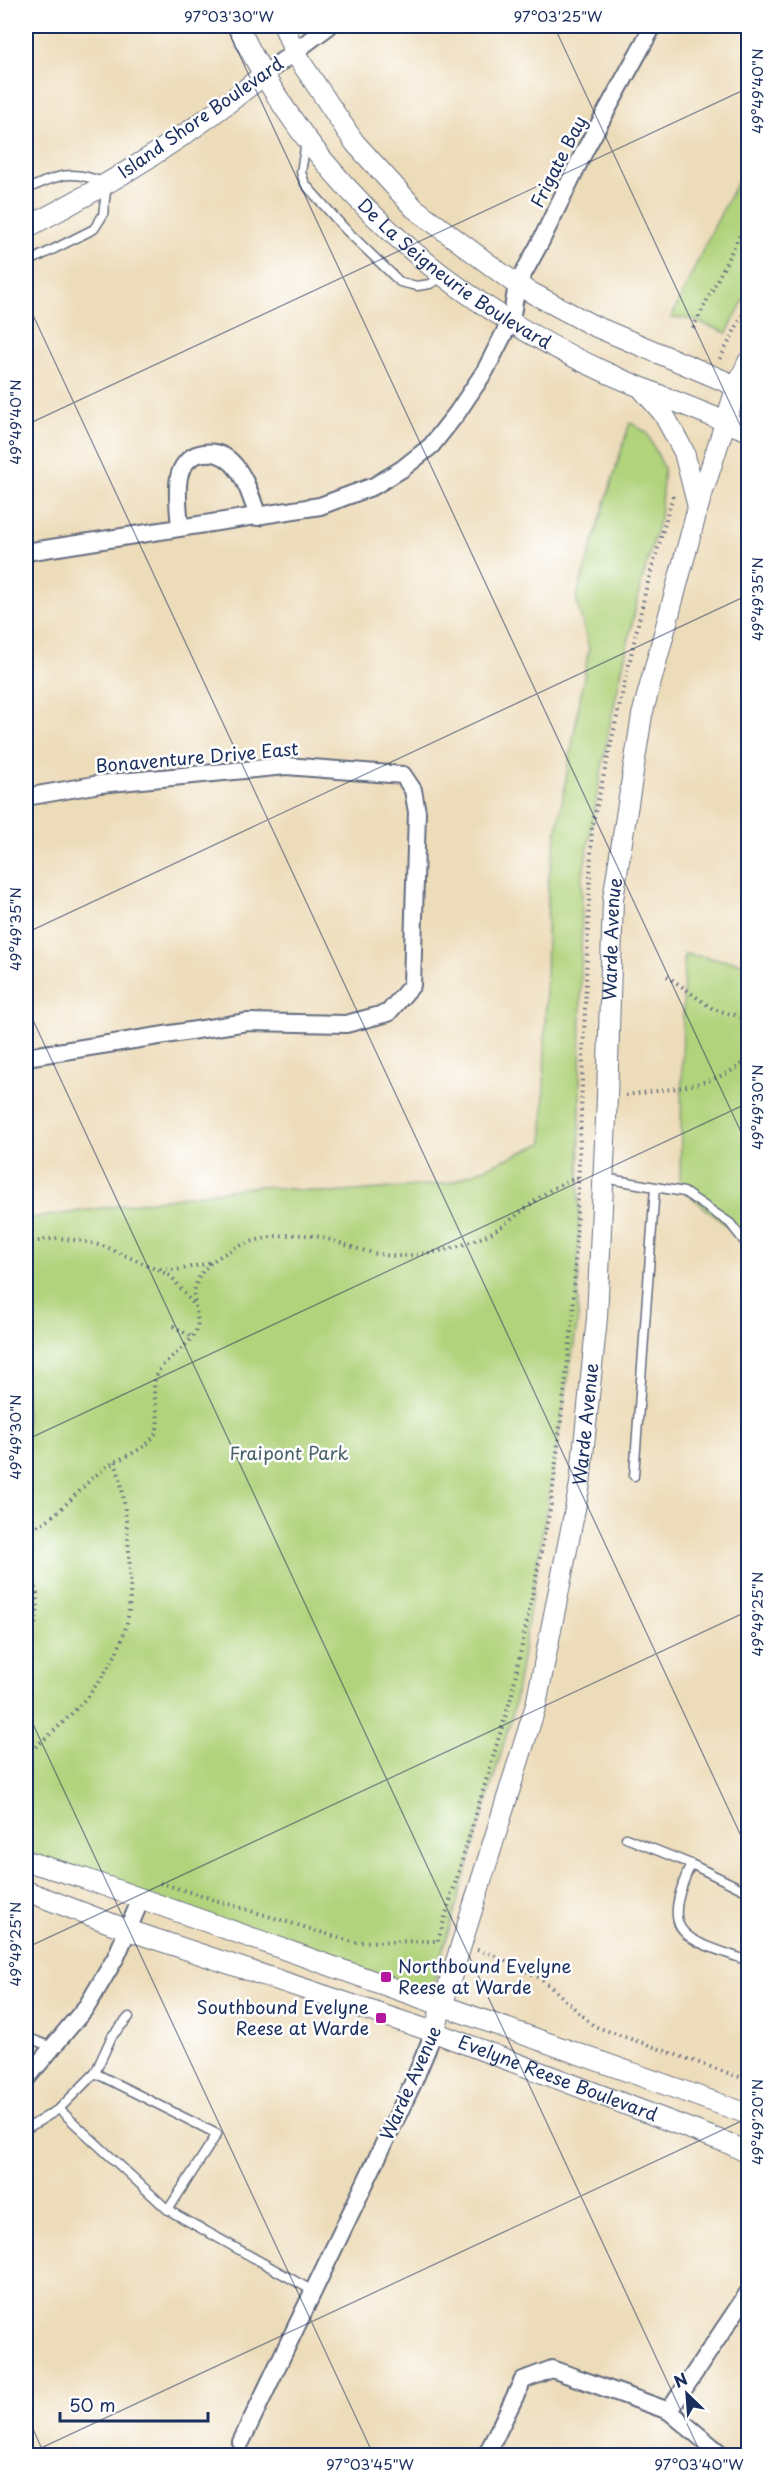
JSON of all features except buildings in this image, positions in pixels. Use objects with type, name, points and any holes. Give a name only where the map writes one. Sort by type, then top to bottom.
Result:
[{"type":"street","name":"De La Seigneurie Boulevard","points":[[238,26],[263,75],[307,139],[352,193],[397,239],[443,277],[553,346],[640,386],[748,431]]},
{"type":"street","name":"De La Seigneurie Boulevard","points":[[284,26],[294,52],[355,143],[414,208],[517,285],[592,326],[743,389]]},
{"type":"street","points":[[294,52],[329,26]]},
{"type":"street","name":"Frigate Bay","points":[[26,552],[320,506],[374,486],[431,446],[458,413],[511,320],[517,285],[585,150],[653,26]]},
{"type":"street","name":"Island Shore Boulevard","points":[[26,228],[107,184],[172,143],[234,99],[294,52]]},
{"type":"street","name":"Warde Avenue","points":[[241,2442],[414,2083],[434,2032],[462,1946],[536,1705],[580,1484],[597,1318],[613,899],[642,715],[698,507],[725,421],[743,389],[748,362]]},
{"type":"street","points":[[640,386],[663,413],[684,452],[698,507]]},
{"type":"street","points":[[180,528],[179,476],[186,462],[195,454],[207,452],[220,453],[233,463],[244,478],[258,517]]},
{"type":"street","name":"Bonaventure Drive East","points":[[26,797],[100,784],[286,766],[403,775],[413,790],[417,812],[412,986],[388,1013],[346,1024],[247,1022],[26,1057]]},
{"type":"street","name":"Evelyne Reese Boulevard","points":[[26,1861],[669,2084],[748,2114]]},
{"type":"street","name":"Evelyne Reese Boulevard","points":[[26,1891],[128,1930],[434,2032],[730,2144],[748,2153]]},
{"type":"street","points":[[26,2079],[87,2006],[116,1957],[141,1899]]},
{"type":"street","points":[[669,2411],[746,2301]]},
{"type":"street","points":[[486,2456],[524,2380],[552,2369],[669,2411],[723,2456]]},
{"type":"lane","name":"De La Seigneurie Boulevard","points":[[307,139],[301,172],[305,184],[345,229],[400,282],[417,286],[430,284],[443,277]]},
{"type":"lane","name":"Island Shore Boulevard","points":[[26,190],[47,179],[68,173],[90,176],[107,184],[104,215],[94,229],[26,263]]},
{"type":"lane","points":[[603,1178],[684,1192],[730,1223],[748,1246]]},
{"type":"lane","points":[[634,1476],[655,1187]]},
{"type":"lane","points":[[626,1838],[691,1864],[748,1892]]},
{"type":"lane","points":[[691,1864],[681,1885],[675,1914],[681,1930],[691,1939],[748,1961]]},
{"type":"lane","points":[[26,2129],[59,2109],[95,2073],[112,2036],[129,2017]]},
{"type":"lane","points":[[26,2037],[52,2047]]},
{"type":"lane","points":[[95,2073],[217,2134],[168,2210]]},
{"type":"lane","points":[[59,2109],[168,2210],[313,2291]]},
{"type":"path","points":[[693,328],[748,219]]},
{"type":"path","points":[[720,359],[748,304]]},
{"type":"path","points":[[438,1941],[512,1694],[551,1504],[573,1317],[592,827],[646,589],[674,492],[673,483]]},
{"type":"path","points":[[667,976],[713,1009],[748,1019]]},
{"type":"path","points":[[607,1097],[711,1082],[737,1069],[748,1060]]},
{"type":"path","points":[[26,1530],[47,1519],[93,1476],[148,1443],[156,1432],[154,1384],[165,1362],[192,1337],[196,1329],[198,1318],[195,1307],[195,1288],[202,1271],[212,1262],[235,1249],[278,1236],[323,1238],[353,1249],[384,1255],[400,1256],[444,1250],[498,1228],[554,1187],[579,1178]]},
{"type":"path","points":[[26,1244],[58,1238],[106,1247],[158,1268],[171,1276],[195,1307]]},
{"type":"path","points":[[158,1268],[177,1270],[212,1262]]},
{"type":"path","points":[[173,1326],[192,1337]]},
{"type":"path","points":[[26,1754],[89,1695],[106,1670],[123,1637],[131,1595],[130,1568],[124,1497],[115,1462]]},
{"type":"path","points":[[26,1565],[35,1586],[37,1606],[36,1623],[26,1645]]},
{"type":"path","points":[[150,1879],[353,1942],[438,1941],[493,1955],[542,1979],[594,2026],[748,2080]]},
{"type":"green space","points":[[748,160],[748,291],[727,333],[691,319],[671,318],[709,237]]},
{"type":"green space","name":"Fraipont Park","points":[[630,422],[647,433],[664,468],[660,518],[640,588],[610,724],[582,879],[578,1319],[513,1712],[427,2005],[26,1852],[26,1219],[258,1186],[332,1193],[450,1183],[543,1143],[548,882],[589,648],[576,598]]},
{"type":"green space","points":[[684,954],[748,964],[748,1244],[680,1187]]},
{"type":"place","name":"Northbound Evelyne Reese at Warde","points":[[386,1977]]},
{"type":"place","name":"Southbound Evelyne Reese at Warde","points":[[381,2018]]}]
